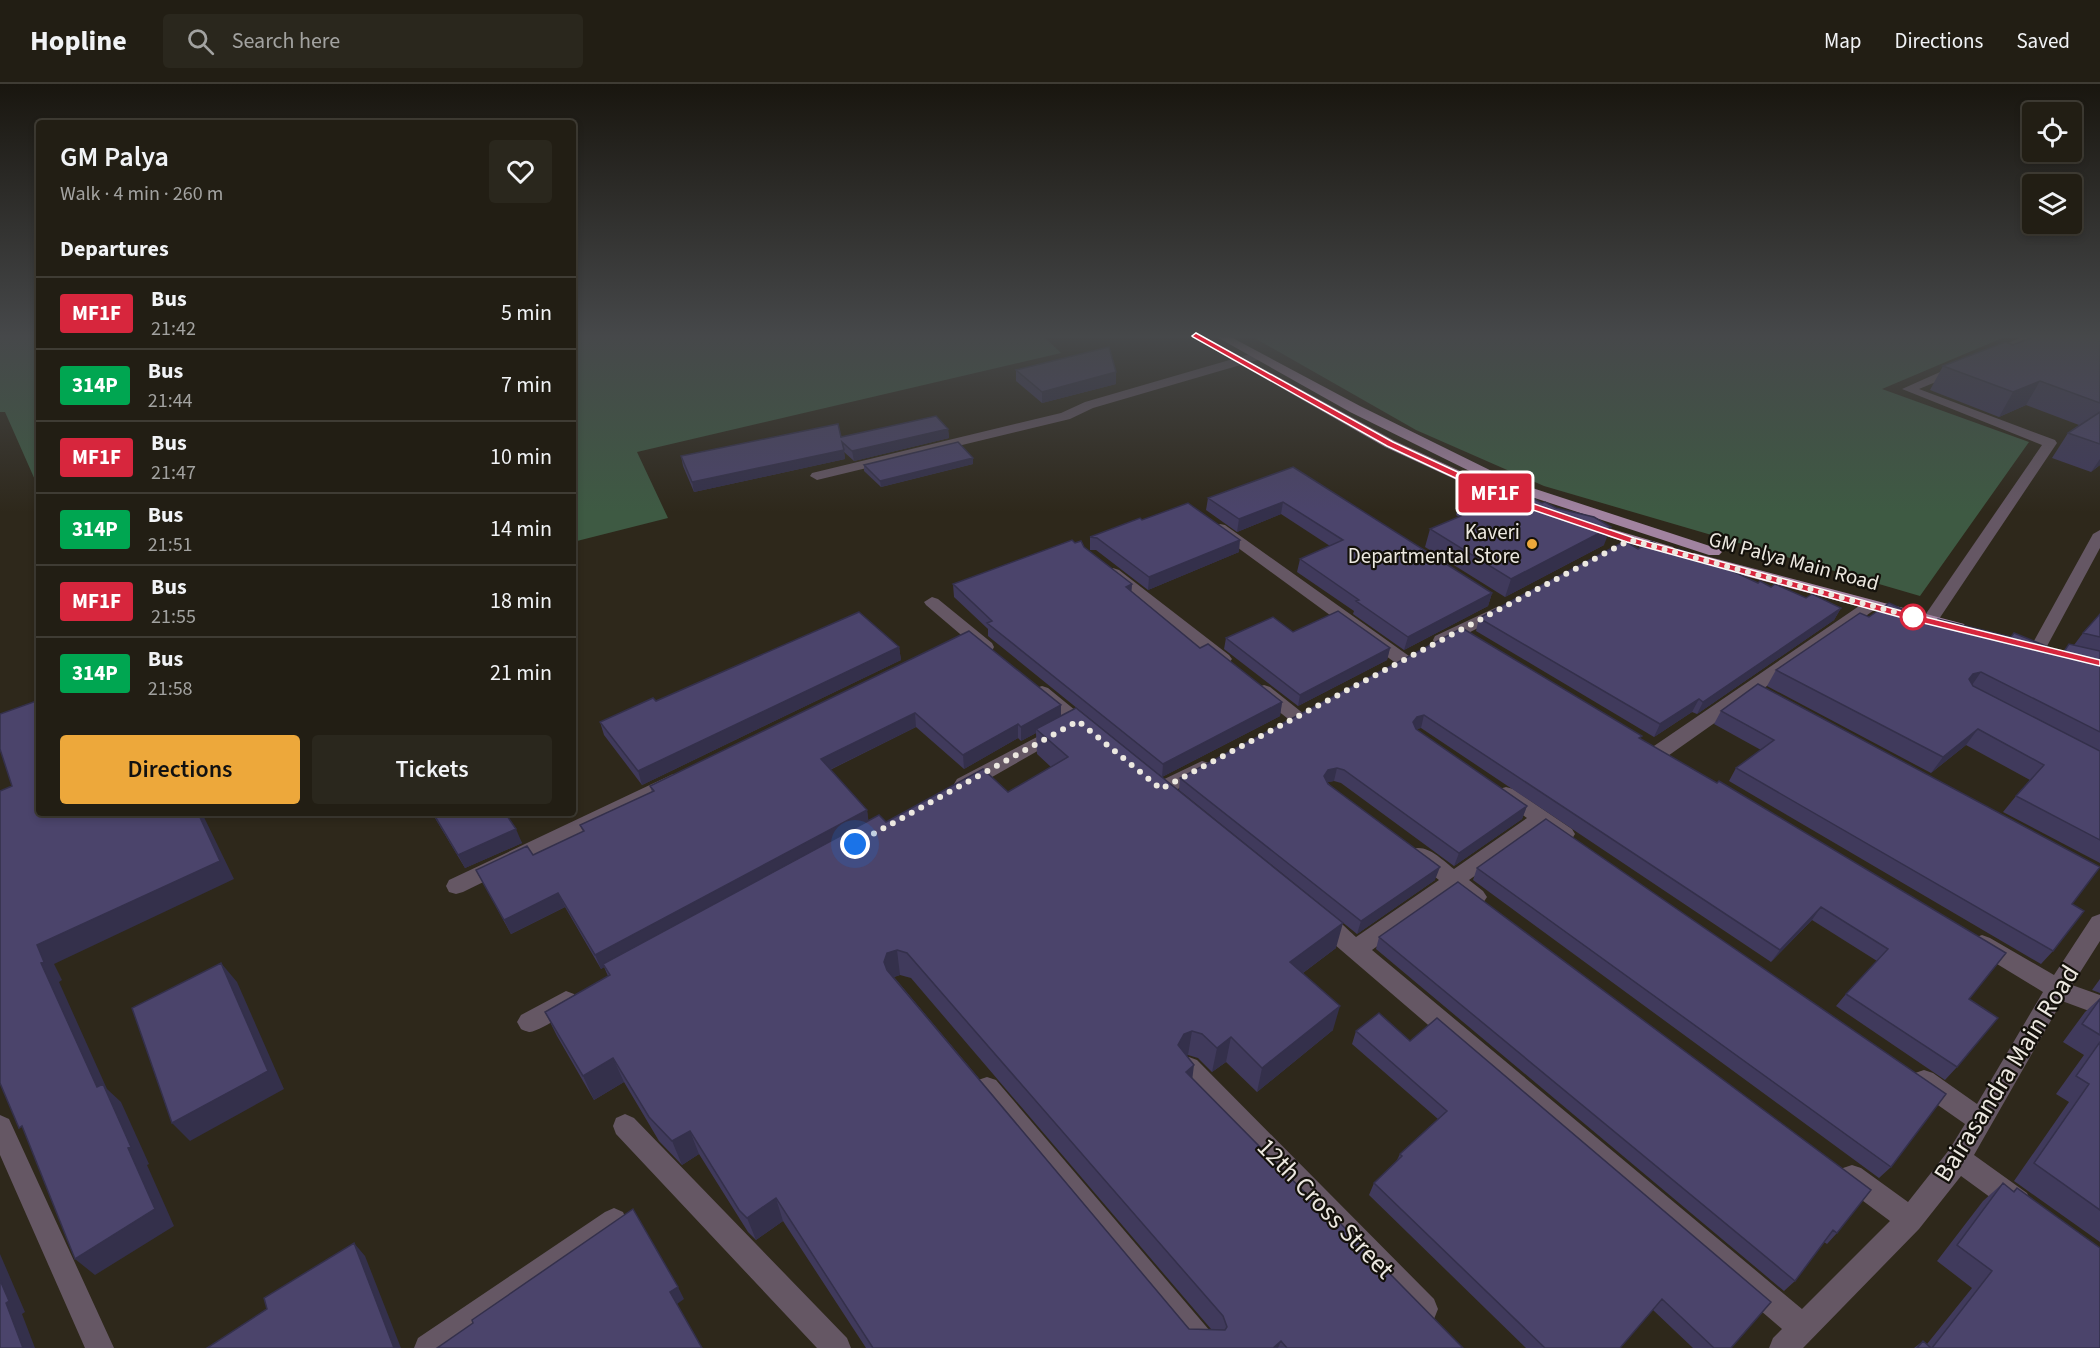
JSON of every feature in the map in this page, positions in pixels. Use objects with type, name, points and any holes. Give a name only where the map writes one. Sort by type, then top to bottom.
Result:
[{"type":"main road","name":"GM Palya Main Road","points":[[1302,395],[1390,444],[1502,496],[1630,540],[1977,633]]},
{"type":"main road","points":[[1330,395],[1386,425],[1509,484],[1731,557],[1882,603],[1906,615]]},
{"type":"main road","points":[[2018,643],[2059,653]]},
{"type":"street","points":[[817,476],[1065,416],[1089,405],[1122,395]]},
{"type":"street","points":[[1924,395],[2050,442],[1929,621]]},
{"type":"street","points":[[1206,518],[1404,660]]},
{"type":"street","points":[[2038,648],[2100,534]]},
{"type":"street","points":[[1610,552],[1630,540]]},
{"type":"street","points":[[1099,562],[1234,668]]},
{"type":"street","points":[[1384,670],[1511,605],[1487,595]]},
{"type":"street","points":[[932,602],[1007,664]]},
{"type":"street","points":[[1658,753],[1871,605]]},
{"type":"street","points":[[1458,631],[1478,643]]},
{"type":"street","points":[[950,646],[971,635]]},
{"type":"street","points":[[1025,678],[1106,744]]},
{"type":"street","points":[[1252,682],[1298,718]]},
{"type":"street","points":[[1750,687],[1770,698]]},
{"type":"street","points":[[1277,729],[1317,707]]},
{"type":"street","points":[[944,795],[1078,721]]},
{"type":"street","points":[[1638,741],[1679,765]]},
{"type":"street","points":[[1161,789],[1214,761]]},
{"type":"street","points":[[456,886],[692,771]]},
{"type":"street","points":[[1143,774],[1179,804]]},
{"type":"street","points":[[1485,780],[1581,845]]},
{"type":"street","points":[[1356,949],[1542,818]]},
{"type":"street","points":[[1398,839],[1491,909]]},
{"type":"street","points":[[1300,903],[1802,1327]]},
{"type":"street","name":"Bairasandra Main Road","points":[[1783,1348],[1910,1220],[1958,1159],[2057,989],[2100,923]]},
{"type":"street","points":[[1965,934],[2057,989],[2100,1005]]},
{"type":"street","points":[[529,1022],[581,993]]},
{"type":"street","points":[[1902,1066],[1980,1120]]},
{"type":"street","points":[[970,1068],[1206,1348]]},
{"type":"street","name":"12th Cross Street","points":[[1189,1068],[1438,1323]]},
{"type":"street","points":[[625,1126],[837,1348]]},
{"type":"street","points":[[0,1127],[100,1348]]},
{"type":"street","points":[[1958,1159],[2034,1213]]},
{"type":"street","points":[[1834,1164],[1910,1220]]},
{"type":"street","points":[[428,1348],[614,1221]]},
{"type":"green space","points":[[0,395],[36,395],[36,482],[5,412],[0,412]]},
{"type":"green space","points":[[576,395],[881,395],[637,452],[668,518],[576,541]]},
{"type":"green space","points":[[1355,395],[1899,395],[2029,442],[1920,596],[1544,486],[1416,430]]},
{"type":"building","points":[[2078,395],[2100,395],[2100,403]]},
{"type":"building","points":[[2100,412],[2100,444],[2068,433]]},
{"type":"building","points":[[936,416],[948,429],[852,451],[842,442],[844,450],[692,482],[681,456],[838,424],[841,437]]},
{"type":"building","points":[[958,442],[973,458],[880,481],[864,465]]},
{"type":"building","points":[[1293,467],[1492,593],[1408,637],[1300,559],[1343,540],[1283,502],[1239,519],[1208,498]]},
{"type":"building","points":[[1495,482],[1515,493],[1542,503],[1545,502],[1556,508],[1594,517],[1611,527],[1511,579],[1430,529],[1480,508],[1461,497]]},
{"type":"building","points":[[1188,503],[1240,540],[1149,577],[1097,538],[1090,537],[1140,518],[1142,520]]},
{"type":"building","points":[[1072,540],[1075,543],[1081,541],[1084,547],[1132,584],[1126,587],[1200,648],[1208,644],[1282,702],[1163,764],[987,623],[992,621],[953,584]]},
{"type":"building","points":[[1625,541],[1638,549],[1651,541],[1675,553],[1678,549],[1758,583],[1760,581],[1771,587],[1775,584],[1806,598],[1812,594],[1841,608],[1703,702],[1699,699],[1660,724],[1479,618]]},
{"type":"building","points":[[1889,603],[1934,624],[1938,619],[2011,637],[2014,633],[2063,653],[2069,644],[2100,651],[2100,732],[1981,672],[1973,674],[1969,679],[1973,686],[2100,751],[2100,840],[2016,796],[2044,765],[1978,729],[1943,757],[1776,670],[1860,613],[1869,617]]},
{"type":"building","points":[[1338,611],[1390,648],[1300,695],[1226,638],[1273,617],[1293,632]]},
{"type":"building","points":[[859,612],[899,647],[638,771],[600,722],[653,698],[656,701]]},
{"type":"building","points":[[2100,614],[2100,637],[2083,633]]},
{"type":"building","points":[[1462,628],[1642,736],[1639,738],[1717,783],[1719,781],[2006,953],[1969,999],[1998,1018],[1957,1067],[1846,994],[1888,949],[1821,907],[1780,950],[1424,715],[1417,717],[1413,722],[1416,729],[1527,806],[1459,853],[1344,770],[1337,768],[1328,770],[1324,776],[1328,784],[1440,867],[1361,921],[1180,778]]},
{"type":"building","points":[[969,631],[1061,705],[1021,727],[1018,724],[963,755],[915,713],[821,759],[867,810],[595,955],[558,893],[504,920],[476,870],[527,846],[533,855],[584,831],[580,825],[654,791],[650,786]]},
{"type":"building","points":[[1758,684],[2100,867],[2072,904],[2084,911],[2053,951],[1736,768],[1774,740],[1721,711]]},
{"type":"building","points":[[36,701],[36,816],[199,816],[220,861],[37,945],[44,962],[41,963],[97,1087],[103,1084],[155,1209],[75,1259],[22,1126],[19,1128],[0,1083],[0,791],[12,786],[0,749],[0,714]]},
{"type":"building","points":[[1076,708],[1343,923],[1290,962],[1340,1006],[1262,1068],[1231,1037],[1217,1048],[1202,1034],[1192,1031],[1184,1034],[1178,1045],[1194,1065],[1186,1072],[1463,1348],[1287,1348],[1281,1341],[1273,1348],[873,1348],[776,1198],[747,1218],[739,1210],[690,1131],[672,1141],[649,1117],[613,1058],[583,1076],[545,1012],[610,975],[603,964],[879,815],[886,822],[983,769],[1008,792],[1068,757],[1036,729]],"holes":[[[897,950],[907,953],[1223,1316],[1227,1327],[1225,1330],[1189,1329],[887,970],[884,962],[887,953]]]},
{"type":"building","points":[[435,816],[507,816],[516,829],[458,855]]},
{"type":"building","points":[[1546,819],[1946,1094],[1891,1167],[1477,868]]},
{"type":"building","points":[[1458,882],[1871,1190],[1837,1233],[1833,1230],[1795,1281],[1379,937]]},
{"type":"building","points":[[221,963],[268,1071],[172,1123],[132,1008]]},
{"type":"building","points":[[2100,999],[2100,1035],[2082,1024]]},
{"type":"building","points":[[1379,1013],[1410,1041],[1437,1018],[1771,1302],[1731,1348],[1714,1348],[1662,1299],[1620,1348],[1545,1348],[1374,1183],[1402,1156],[1400,1154],[1447,1111],[1356,1031]]},
{"type":"building","points":[[2100,1042],[2100,1210],[2034,1163],[2089,1084],[2076,1076]]},
{"type":"building","points":[[2003,1183],[2014,1192],[2017,1188],[2100,1248],[2100,1348],[1932,1348],[1992,1271],[1957,1245]]},
{"type":"building","points":[[633,1209],[678,1287],[670,1292],[702,1348],[437,1348],[473,1323],[472,1320]]},
{"type":"building","points":[[354,1243],[394,1348],[207,1348],[267,1309],[264,1298]]},
{"type":"building","points":[[0,1280],[9,1301],[6,1303],[23,1348],[0,1348]]},
{"type":"building","points":[[1923,1341],[1931,1348],[1917,1348]]},
{"type":"bus line","name":"MF1F","points":[[1302,395],[1390,444],[1502,496],[1630,540],[1906,615],[2100,663]]},
{"type":"place","name":"Kaveri Departmental Store","points":[[1532,544]]},
{"type":"route","points":[[855,844],[1078,721],[1161,789],[1458,631],[1506,608],[1630,540],[1913,617]]}]
